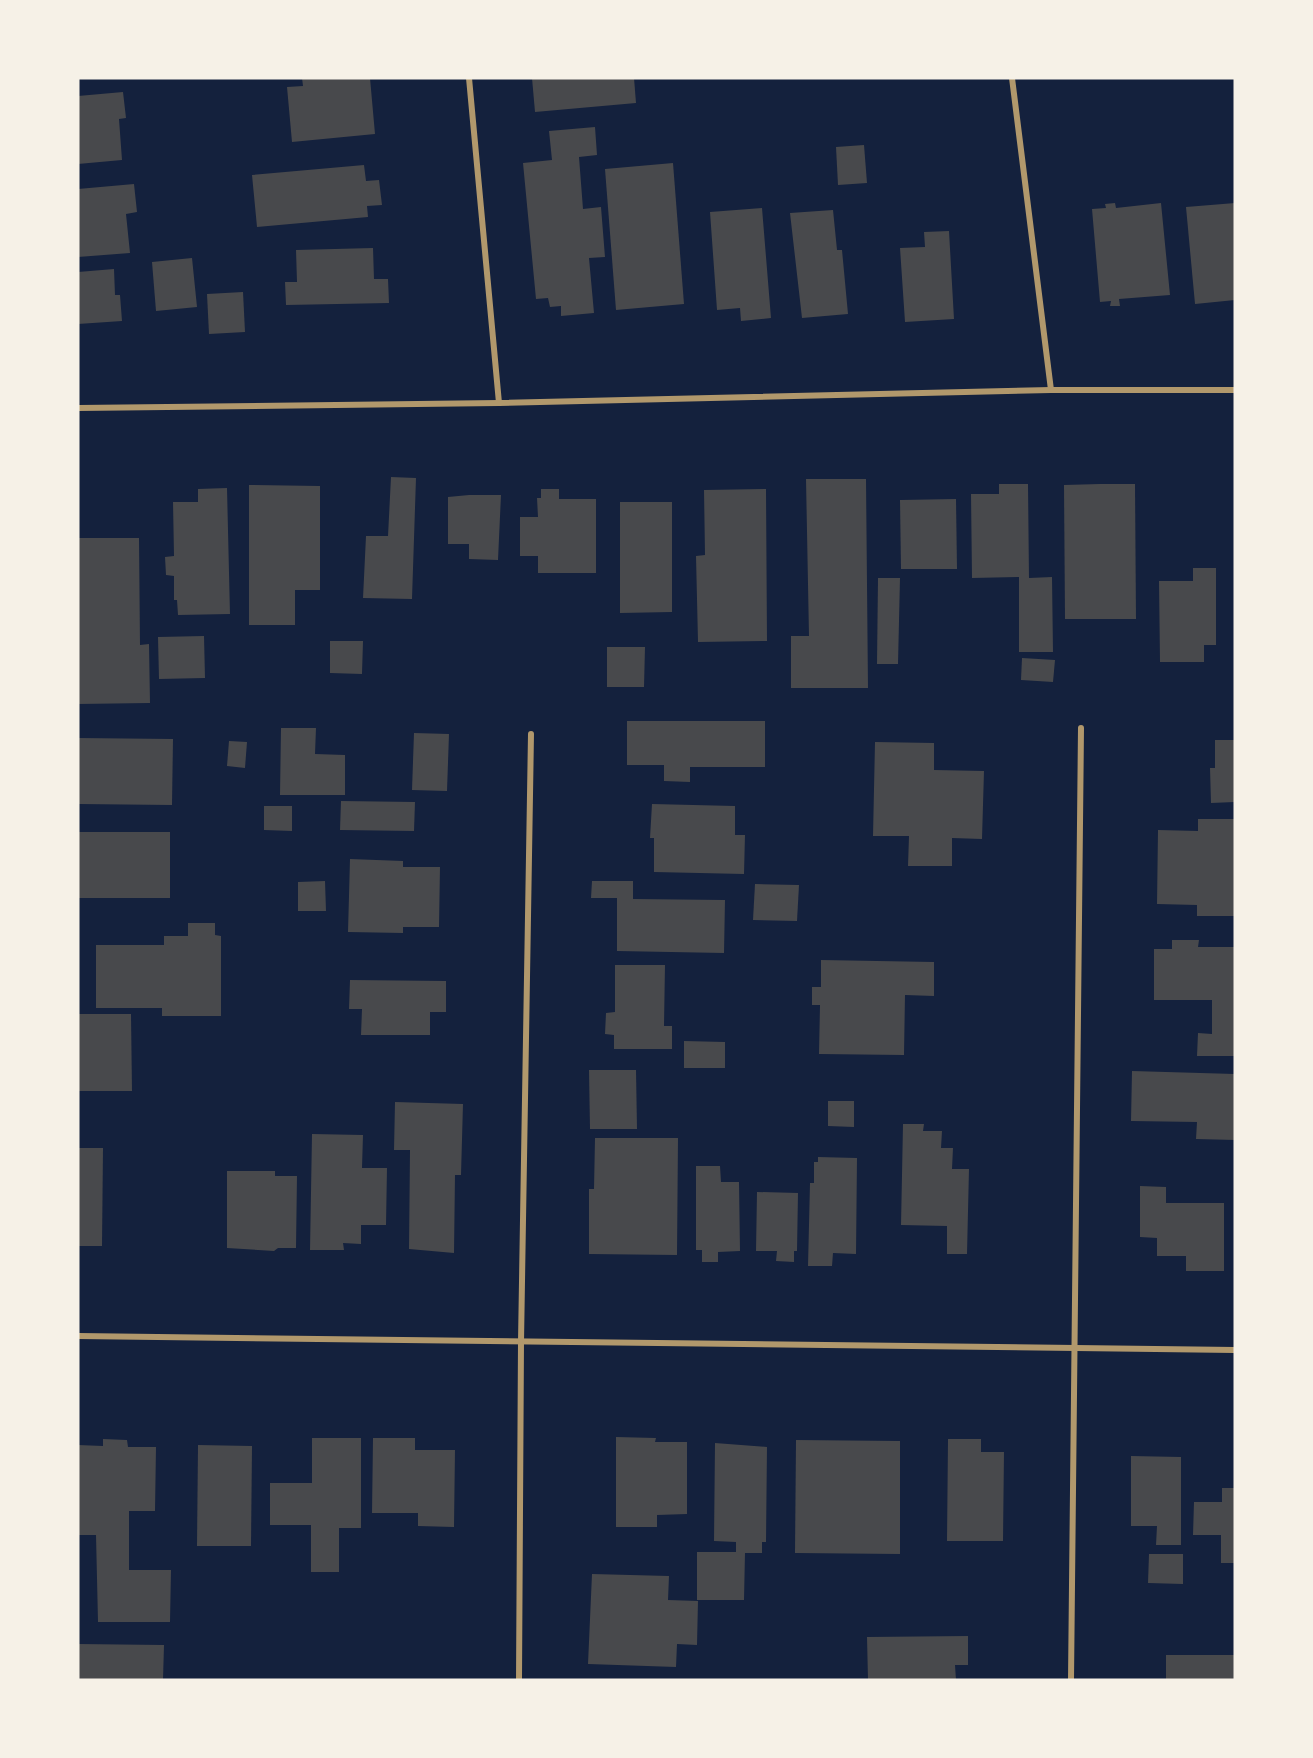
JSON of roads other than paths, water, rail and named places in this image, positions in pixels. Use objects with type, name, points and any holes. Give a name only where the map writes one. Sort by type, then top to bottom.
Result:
[{"type":"street","points":[[469,78],[499,403]]},
{"type":"street","points":[[1012,78],[1051,390]]},
{"type":"street","points":[[78,408],[499,403],[1051,390],[1235,390]]},
{"type":"street","points":[[1071,1680],[1081,728]]},
{"type":"street","points":[[519,1680],[521,1342],[531,734]]},
{"type":"street","points":[[78,1336],[1074,1346],[1235,1350]]}]
